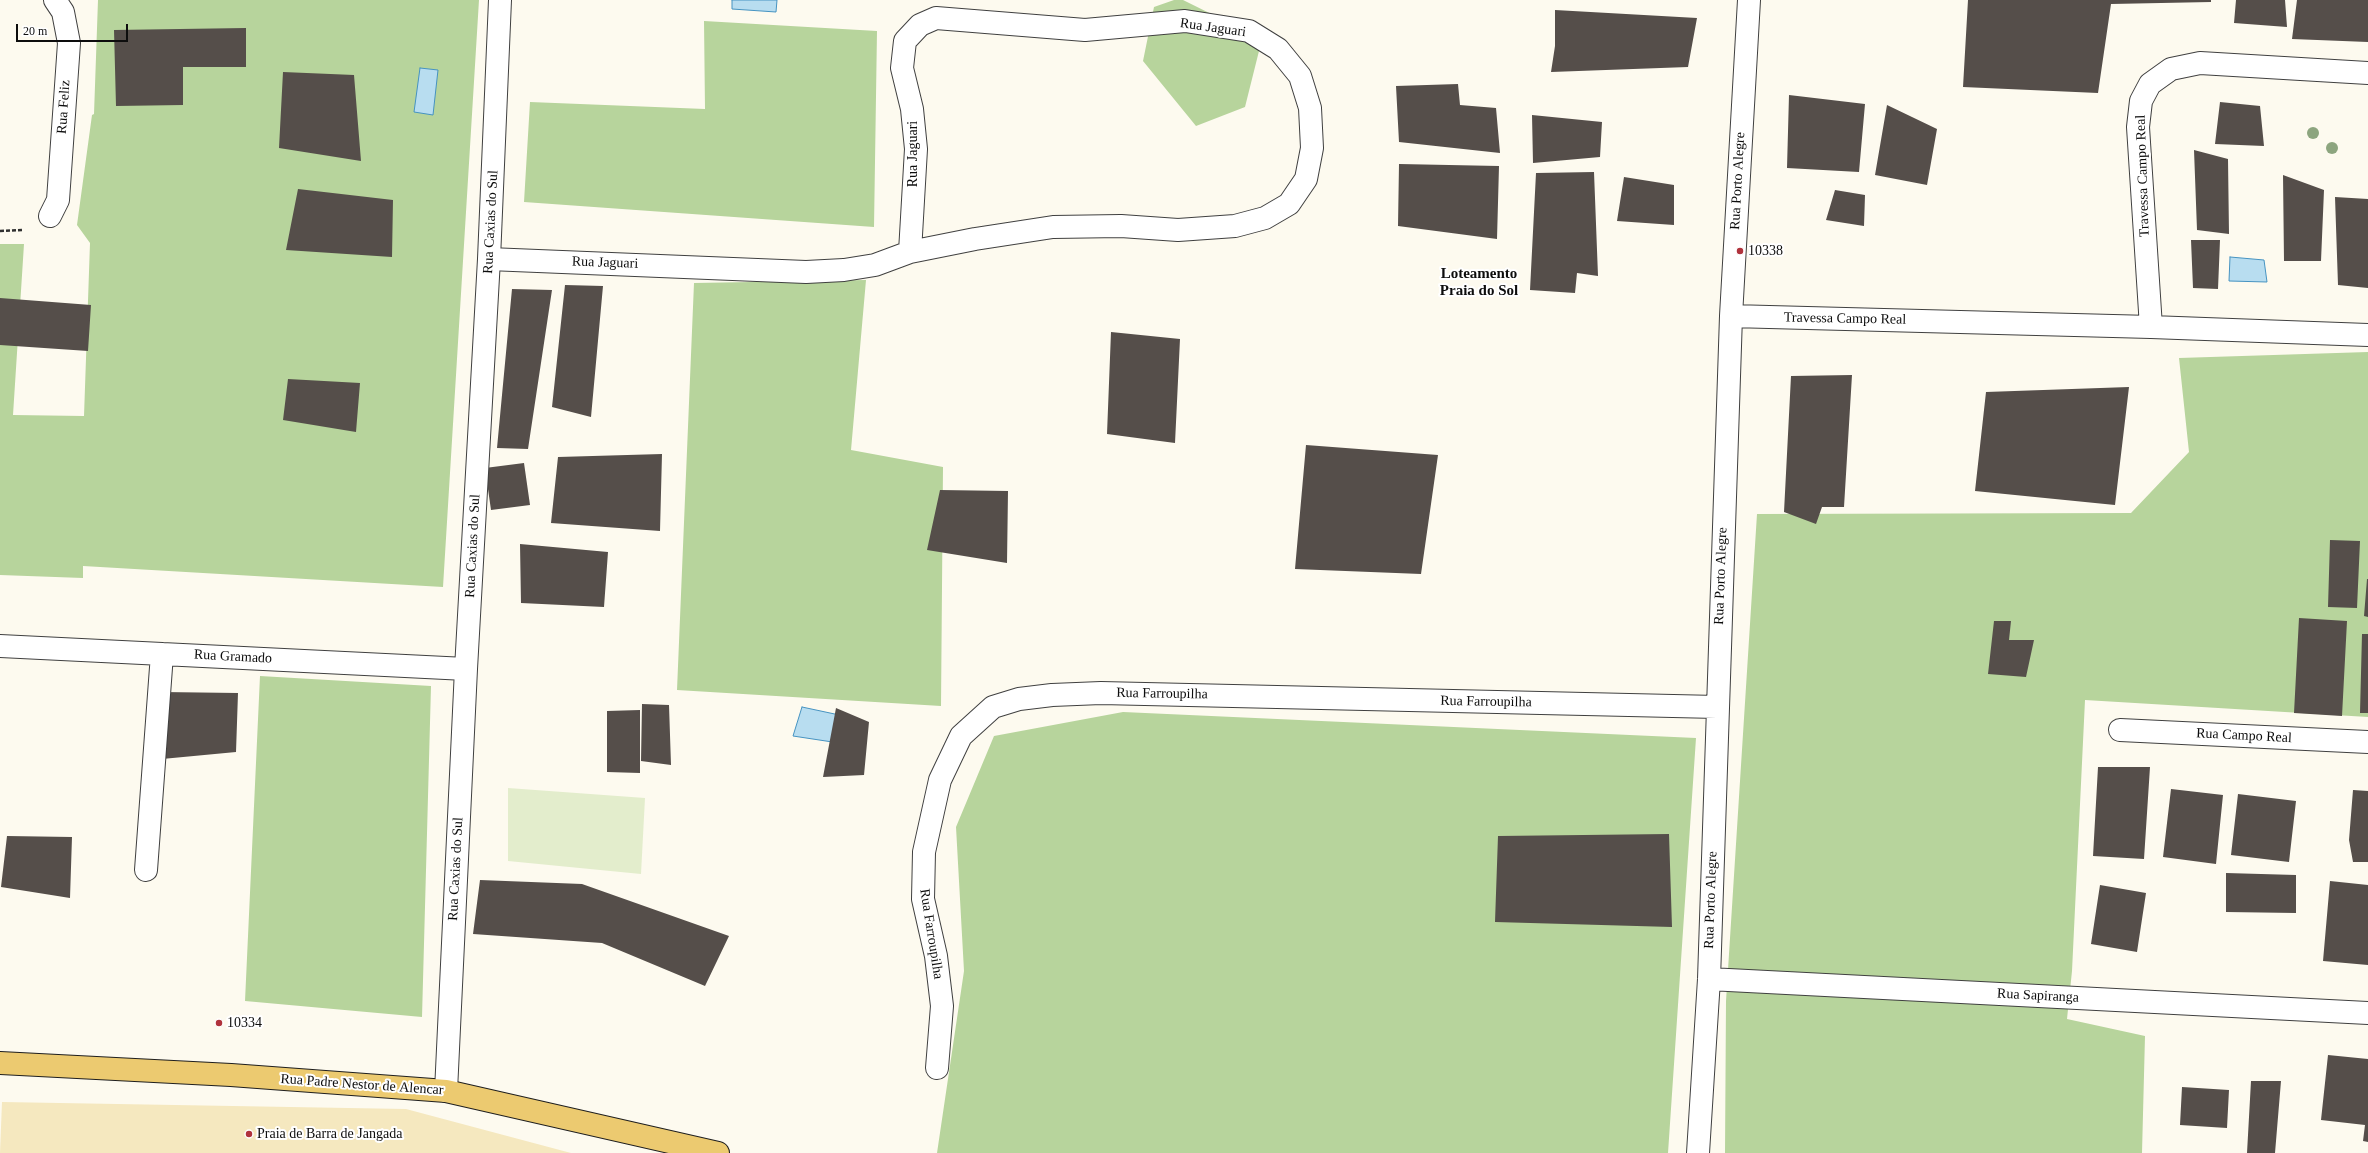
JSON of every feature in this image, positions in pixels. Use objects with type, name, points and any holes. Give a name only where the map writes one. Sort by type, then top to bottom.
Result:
[{"type":"main road","name":"Rua Padre Nestor de Alencar","points":[[0,1064],[231,1075],[446,1091],[718,1153]]},
{"type":"street","name":"Rua Feliz","points":[[50,216],[58,200],[69,43],[63,12],[55,0]]},
{"type":"street","name":"Rua Caxias do Sul","points":[[446,1091],[466,669],[489,259],[500,0]]},
{"type":"street","name":"Rua Porto Alegre","points":[[1698,1153],[1709,979],[1731,316],[1749,0]]},
{"type":"street","name":"Rua Jaguari","points":[[489,259],[806,272],[844,270],[875,265],[910,252],[975,239],[1053,228],[1121,226],[1178,230],[1235,226],[1265,218],[1289,204],[1306,179],[1312,148],[1310,108],[1300,76],[1278,49],[1249,31],[1185,21],[1084,30],[936,18],[920,25],[905,41],[902,68],[912,109],[916,149],[910,252]]},
{"type":"street","name":"Travessa Campo Real","points":[[2151,327],[2138,127],[2141,101],[2150,84],[2171,69],[2200,63],[2368,73]]},
{"type":"street","name":"Travessa Campo Real","points":[[1731,316],[2151,327],[2368,335]]},
{"type":"street","name":"Rua Gramado","points":[[0,646],[466,669]]},
{"type":"street","points":[[146,870],[162,654]]},
{"type":"street","name":"Rua Farroupilha","points":[[937,1068],[942,1006],[936,956],[923,899],[924,852],[931,812],[940,780],[960,736],[993,708],[1019,699],[1052,695],[1101,693],[1717,707]]},
{"type":"street","name":"Rua Campo Real","points":[[2120,730],[2368,742]]},
{"type":"street","name":"Rua Sapiranga","points":[[1709,979],[2368,1013]]},
{"type":"green space","points":[[98,0],[479,0],[443,587],[83,566],[83,578],[0,575],[0,244],[24,244],[13,415],[84,416],[90,243],[77,225],[92,115],[94,114]]},
{"type":"green space","points":[[1174,0],[1183,0],[1262,39],[1245,107],[1196,126],[1143,61],[1154,7]]},
{"type":"green space","points":[[704,21],[877,31],[874,227],[524,202],[530,102],[705,109]]},
{"type":"green space","points":[[866,280],[851,450],[943,467],[941,706],[677,690],[694,283]]},
{"type":"green space","points":[[2368,352],[2368,717],[2085,700],[2072,971],[2067,1019],[2145,1036],[2142,1153],[1725,1153],[1726,1001],[1757,514],[2131,513],[2189,452],[2179,358]]},
{"type":"green space","points":[[260,676],[431,686],[422,1017],[245,1001]]},
{"type":"green space","points":[[1123,712],[1696,738],[1668,1153],[937,1153],[964,971],[956,827],[994,736]]},
{"type":"green space","points":[[508,788],[645,798],[641,874],[508,861]]},
{"type":"sand","name":"Praia de Barra de Jangada","points":[[2,1102],[406,1109],[571,1153],[0,1153]]},
{"type":"water","points":[[732,0],[777,0],[776,12],[732,9]]},
{"type":"water","points":[[420,68],[438,70],[433,115],[414,112]]},
{"type":"water","points":[[2230,257],[2264,260],[2267,282],[2229,281]]},
{"type":"water","points":[[802,707],[844,716],[839,743],[793,736]]},
{"type":"building","points":[[1968,0],[2211,0],[2211,2],[2111,4],[2098,93],[1963,87]]},
{"type":"building","points":[[2236,0],[2285,0],[2287,27],[2234,23]]},
{"type":"building","points":[[2297,0],[2368,0],[2368,42],[2292,39]]},
{"type":"building","points":[[1555,10],[1697,18],[1688,67],[1551,72],[1555,46]]},
{"type":"building","points":[[246,28],[246,67],[183,67],[183,105],[116,106],[114,30]]},
{"type":"building","points":[[283,72],[354,75],[361,161],[279,148]]},
{"type":"building","points":[[1458,84],[1460,105],[1496,108],[1500,153],[1399,142],[1396,86]]},
{"type":"building","points":[[1789,95],[1865,104],[1859,172],[1787,168]]},
{"type":"building","points":[[2220,102],[2260,106],[2264,146],[2215,144]]},
{"type":"building","points":[[1887,105],[1937,129],[1927,185],[1875,175]]},
{"type":"building","points":[[1532,115],[1602,122],[1600,157],[1533,163]]},
{"type":"building","points":[[2194,150],[2228,159],[2229,234],[2197,230]]},
{"type":"building","points":[[1399,164],[1499,166],[1497,239],[1398,226]]},
{"type":"building","points":[[1594,172],[1598,276],[1577,273],[1575,293],[1530,290],[1536,173]]},
{"type":"building","points":[[2283,175],[2324,190],[2321,261],[2284,261]]},
{"type":"building","points":[[1624,177],[1674,185],[1674,225],[1617,221]]},
{"type":"building","points":[[298,189],[393,200],[392,257],[286,250]]},
{"type":"building","points":[[1835,190],[1865,195],[1864,226],[1826,220]]},
{"type":"building","points":[[2335,197],[2368,199],[2368,288],[2338,285]]},
{"type":"building","points":[[2191,240],[2220,240],[2218,289],[2193,288]]},
{"type":"building","points":[[565,285],[603,286],[591,417],[552,407]]},
{"type":"building","points":[[512,289],[552,290],[528,449],[497,448]]},
{"type":"building","points":[[0,298],[91,305],[88,351],[0,345]]},
{"type":"building","points":[[1111,332],[1180,339],[1175,443],[1107,434]]},
{"type":"building","points":[[1852,375],[1844,507],[1822,507],[1816,524],[1784,512],[1791,376]]},
{"type":"building","points":[[288,379],[360,383],[356,432],[283,420]]},
{"type":"building","points":[[2129,387],[2115,505],[1975,491],[1986,392]]},
{"type":"building","points":[[1306,445],[1438,455],[1421,574],[1295,569]]},
{"type":"building","points":[[662,454],[660,531],[551,523],[558,457]]},
{"type":"building","points":[[524,463],[530,505],[491,510],[485,468]]},
{"type":"building","points":[[940,490],[1008,491],[1007,563],[927,550]]},
{"type":"building","points":[[2330,540],[2360,541],[2357,608],[2328,607]]},
{"type":"building","points":[[520,544],[608,552],[604,607],[521,603]]},
{"type":"building","points":[[2368,579],[2368,617],[2364,616]]},
{"type":"building","points":[[2299,618],[2347,621],[2342,716],[2294,713]]},
{"type":"building","points":[[1994,621],[2011,621],[2009,640],[2034,640],[2026,677],[1988,674]]},
{"type":"building","points":[[2362,634],[2368,634],[2368,713],[2360,713]]},
{"type":"building","points":[[162,692],[238,693],[236,752],[162,759]]},
{"type":"building","points":[[642,704],[669,705],[671,765],[641,761]]},
{"type":"building","points":[[836,708],[869,722],[864,775],[823,777]]},
{"type":"building","points":[[640,710],[640,773],[607,772],[607,711]]},
{"type":"building","points":[[2098,767],[2150,767],[2144,859],[2093,856]]},
{"type":"building","points":[[2171,789],[2223,795],[2216,864],[2163,857]]},
{"type":"building","points":[[2353,790],[2368,791],[2368,862],[2353,862],[2349,840]]},
{"type":"building","points":[[2238,794],[2296,801],[2289,862],[2231,855]]},
{"type":"building","points":[[1669,834],[1672,927],[1495,922],[1498,836]]},
{"type":"building","points":[[7,836],[72,837],[70,898],[1,887]]},
{"type":"building","points":[[2226,873],[2296,875],[2296,913],[2226,912]]},
{"type":"building","points":[[480,880],[582,884],[729,936],[705,986],[602,943],[473,934]]},
{"type":"building","points":[[2330,881],[2368,885],[2368,965],[2323,961]]},
{"type":"building","points":[[2100,885],[2146,893],[2137,952],[2091,944]]},
{"type":"building","points":[[2328,1055],[2368,1059],[2368,1142],[2363,1141],[2365,1125],[2321,1120]]},
{"type":"building","points":[[2251,1081],[2281,1081],[2275,1153],[2247,1153]]},
{"type":"building","points":[[2182,1087],[2229,1090],[2227,1128],[2180,1125]]},
{"type":"place","name":"10338","points":[[1740,251]]},
{"type":"place","name":"10334","points":[[219,1023]]},
{"type":"place","name":"Praia de Barra de Jangada","points":[[249,1134]]},
{"type":"district","name":"Loteamento Praia do Sol","points":[[1479,282]]}]
